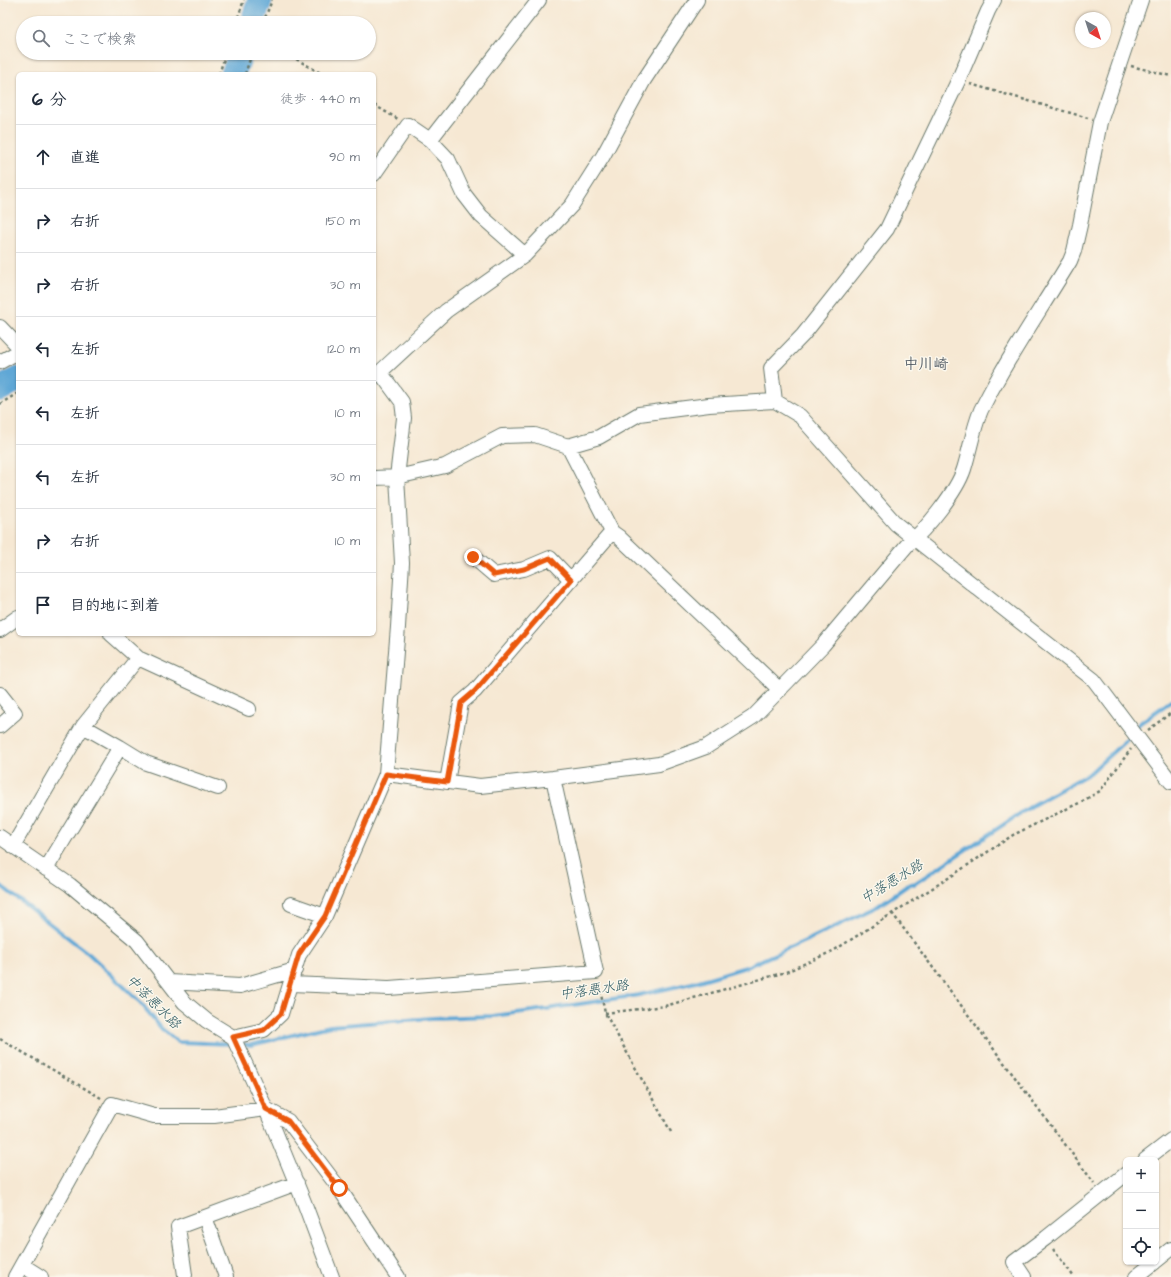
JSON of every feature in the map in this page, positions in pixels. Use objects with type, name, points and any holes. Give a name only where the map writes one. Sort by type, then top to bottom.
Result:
[{"type":"street","points":[[430,140],[539,0]]},
{"type":"street","points":[[233,1037],[264,1030],[281,1014],[299,954],[325,916],[386,774],[402,563],[397,477],[404,418],[402,402],[377,374],[446,311],[525,255],[572,206],[603,156],[644,80],[697,0]]},
{"type":"street","points":[[775,401],[771,368],[803,335],[887,229],[958,81],[994,0]]},
{"type":"street","points":[[386,774],[480,786],[659,764],[706,747],[754,717],[824,645],[908,544],[915,539],[949,497],[959,481],[981,410],[1016,347],[1070,261],[1074,251],[1100,122],[1141,0]]},
{"type":"street","points":[[376,171],[408,125],[430,140],[448,159],[464,194],[481,216],[525,255]]},
{"type":"street","points":[[0,328],[16,344]]},
{"type":"street","points":[[0,362],[16,353]]},
{"type":"street","points":[[376,478],[397,477],[444,466],[502,436],[535,435],[568,446],[599,437],[639,414],[709,406],[775,401],[800,416],[896,524],[1094,680],[1171,782]]},
{"type":"street","points":[[568,446],[612,532],[780,690]]},
{"type":"street","points":[[447,782],[461,703],[475,691],[612,532]]},
{"type":"street","points":[[473,557],[494,575],[524,569],[550,558],[571,580]]},
{"type":"street","points":[[0,630],[16,618]]},
{"type":"street","points":[[113,636],[138,658],[249,709]]},
{"type":"street","points":[[13,846],[83,726],[138,658]]},
{"type":"street","points":[[0,694],[15,713],[0,726]]},
{"type":"street","points":[[83,726],[146,763],[218,788]]},
{"type":"street","points":[[46,869],[120,747]]},
{"type":"street","points":[[169,982],[240,986],[293,977],[389,988],[596,972],[553,778]]},
{"type":"street","points":[[0,837],[70,885],[137,941],[184,1002],[207,1021],[233,1037],[266,1109],[332,1277]]},
{"type":"street","points":[[291,904],[325,916]]},
{"type":"street","points":[[41,1277],[18,1271],[112,1104],[154,1116],[214,1116],[266,1109],[288,1121],[339,1188],[398,1277]]},
{"type":"street","points":[[1148,1157],[1171,1140]]},
{"type":"street","points":[[1024,1277],[1014,1262],[1123,1176]]},
{"type":"street","points":[[185,1275],[178,1227],[296,1183]]},
{"type":"street","points":[[205,1217],[226,1277]]},
{"type":"street","points":[[1159,1259],[1171,1249]]},
{"type":"street","points":[[1136,1277],[1151,1265]]},
{"type":"path","points":[[238,16],[244,0]]},
{"type":"path","points":[[266,16],[272,0]]},
{"type":"path","points":[[220,72],[224,60]]},
{"type":"path","points":[[246,72],[250,60]]},
{"type":"path","points":[[298,60],[319,72]]},
{"type":"path","points":[[1119,62],[1171,76]]},
{"type":"path","points":[[958,81],[1100,122]]},
{"type":"path","points":[[376,106],[408,125]]},
{"type":"path","points":[[0,404],[16,395]]},
{"type":"path","points":[[605,1014],[665,1006],[786,972],[833,951],[1013,835],[1081,802],[1100,791],[1138,740],[1150,728],[1171,712]]},
{"type":"path","points":[[892,913],[1102,1192]]},
{"type":"path","points":[[596,972],[605,1014],[671,1132]]},
{"type":"path","points":[[0,1039],[112,1104]]},
{"type":"path","points":[[1046,1238],[1074,1277]]},
{"type":"waterway","points":[[254,16],[260,0]]},
{"type":"waterway","points":[[234,72],[238,60]]},
{"type":"waterway","points":[[0,389],[16,380]]},
{"type":"waterway","name":"中落悪水路","points":[[240,1044],[251,1045],[330,1026],[432,1018],[493,1016],[547,1009],[639,995],[692,983],[746,967],[812,938],[878,906],[911,883],[914,884],[1033,805],[1090,773],[1125,741],[1140,723],[1171,701]]},
{"type":"waterway","name":"中落悪水路","points":[[0,885],[89,954],[140,1002],[162,1029],[178,1042],[234,1044]]},
{"type":"district","name":"中川崎","points":[[926,364]]},
{"type":"route","points":[[339,1188],[288,1121],[266,1109],[233,1037],[264,1030],[281,1014],[299,954],[325,916],[386,774],[447,782],[461,703],[475,691],[571,580],[550,558],[524,569],[494,575],[473,557]]}]
